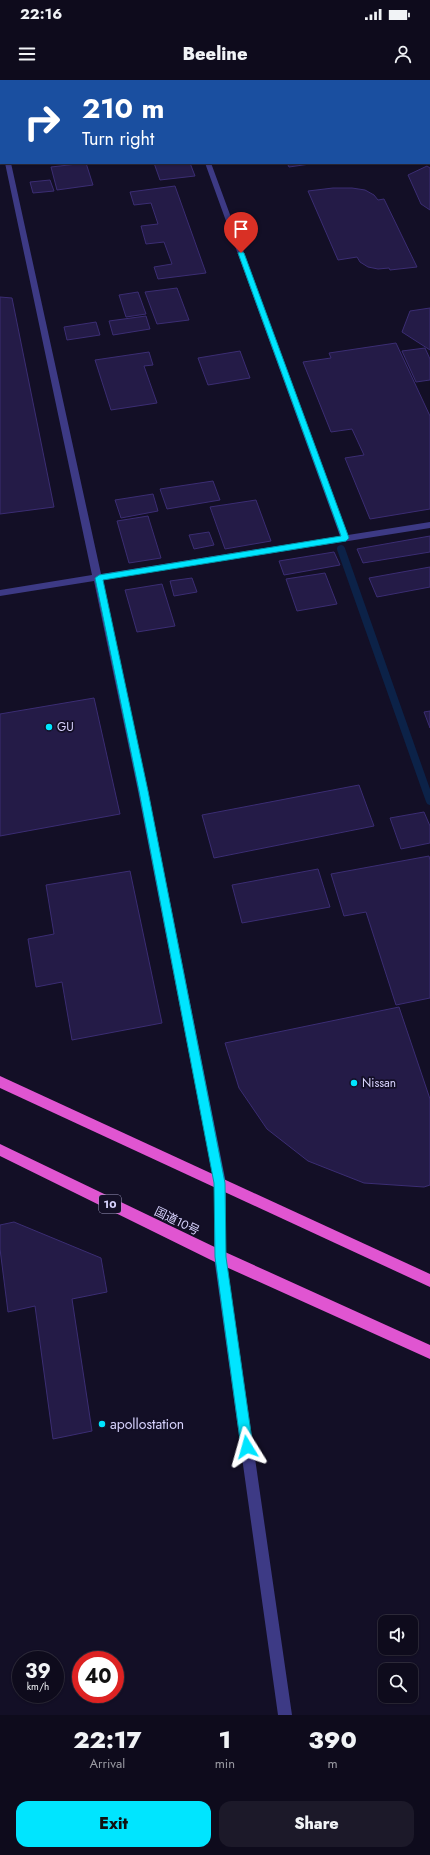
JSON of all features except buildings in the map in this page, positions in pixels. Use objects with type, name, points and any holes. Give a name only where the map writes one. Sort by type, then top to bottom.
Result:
[{"type":"highway","points":[[0,1082],[430,1281]]},
{"type":"highway","name":"国道10号","points":[[0,1150],[220,1257],[430,1352]]},
{"type":"street","points":[[8,164],[144,791],[220,1183],[220,1257],[285,1715]]},
{"type":"street","points":[[208,164],[346,538]]},
{"type":"street","points":[[0,593],[430,525]]},
{"type":"waterway","points":[[341,549],[430,801]]},
{"type":"place","name":"GU","points":[[49,727]]},
{"type":"place","name":"Nissan","points":[[354,1083]]},
{"type":"place","name":"apollostation","points":[[102,1424]]},
{"type":"route","points":[[241,253],[346,538],[99,578],[144,791],[220,1183],[220,1257],[247,1447]]}]
